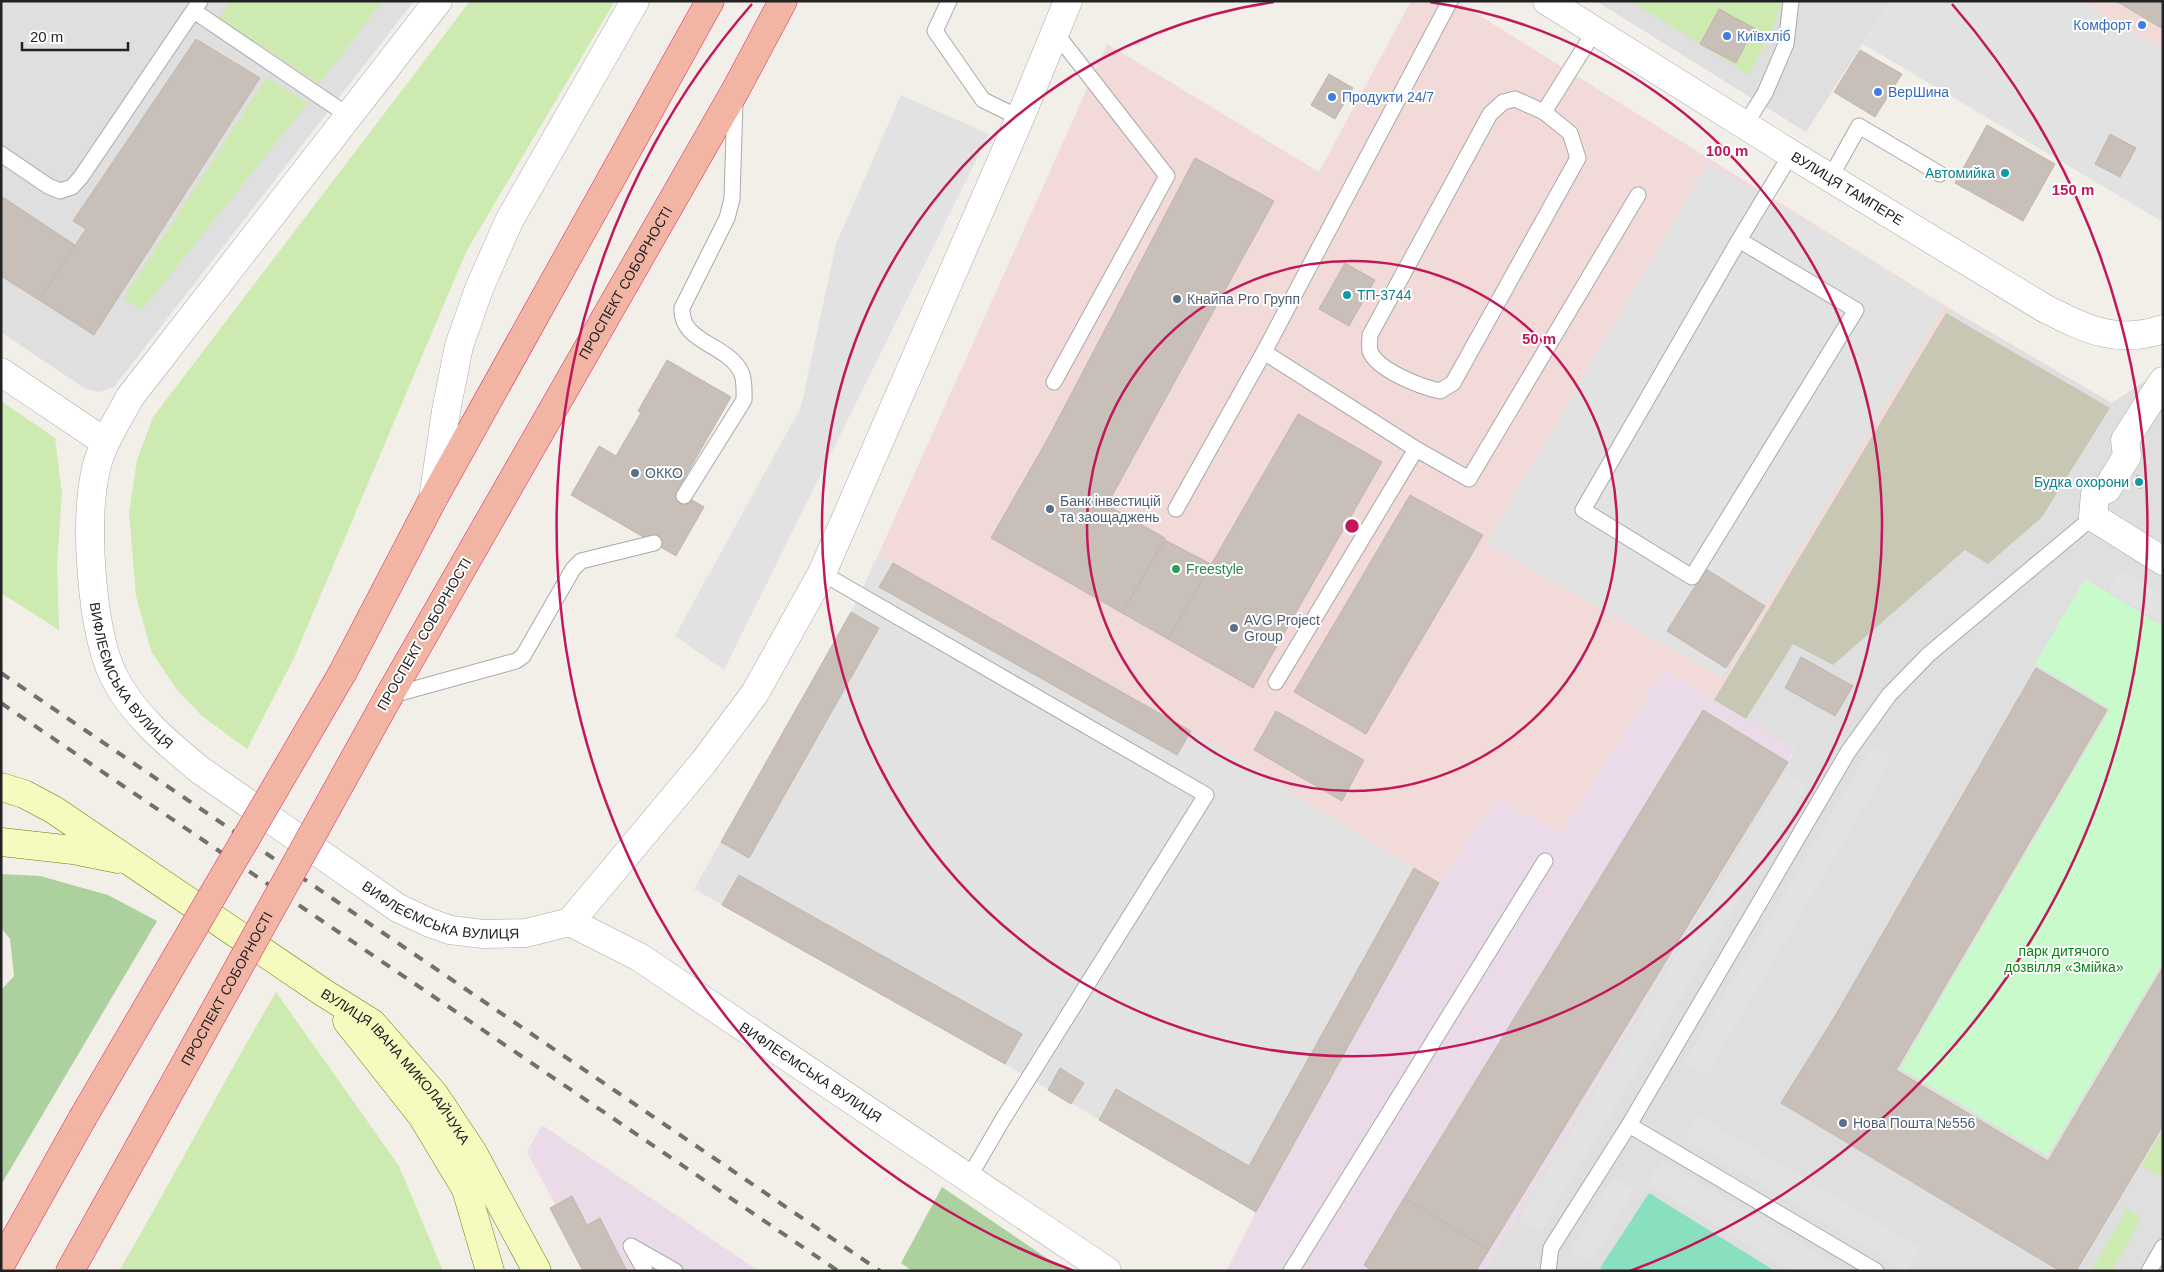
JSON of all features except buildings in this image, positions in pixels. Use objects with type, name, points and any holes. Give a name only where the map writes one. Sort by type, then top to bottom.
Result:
[{"type":"highway","points":[[1,1264],[82,1119],[343,672],[432,501],[710,1]]},
{"type":"highway","name":"ПРОСПЕКТ СОБОРНОСТІ","points":[[70,1271],[388,696],[735,91],[784,1]]},
{"type":"main road","points":[[1,788],[24,794],[54,810],[324,993]]},
{"type":"main road","points":[[1,842],[73,850],[132,862]]},
{"type":"main road","name":"ВУЛИЦЯ ІВАНА МИКОЛАЙЧУКА","points":[[324,993],[422,1116],[466,1189],[490,1271]]},
{"type":"main road","name":"ВУЛИЦЯ ІВАНА МИКОЛАЙЧУКА","points":[[324,993],[372,1023],[434,1094],[472,1151],[537,1271]]},
{"type":"street","name":"ВИФЛЕЄМСЬКА ВУЛИЦЯ","points":[[438,1],[130,397],[105,442],[96,469],[92,504],[90,563],[98,624],[113,675],[140,715],[169,745],[200,770],[398,908],[450,930],[483,934],[526,934],[570,922],[639,958],[1106,1271]]},
{"type":"street","points":[[432,501],[446,411],[459,346],[478,289],[509,220],[635,1]]},
{"type":"street","points":[[570,922],[703,763],[755,693],[822,573],[1020,118],[1068,1]]},
{"type":"street","name":"ВУЛИЦЯ ТАМПЕРЕ","points":[[1547,1],[1791,154],[2044,308],[2085,329],[2120,337],[2162,330]]},
{"type":"street","points":[[1,372],[105,442]]},
{"type":"street","points":[[2163,381],[2125,440],[2128,456],[2107,489],[2094,505],[2163,561]]},
{"type":"lane","points":[[949,1],[934,31],[984,100],[1020,118]]},
{"type":"lane","points":[[1176,509],[1264,352],[1450,1]]},
{"type":"lane","points":[[1745,125],[1765,93],[1786,44],[1790,1]]},
{"type":"lane","points":[[1,154],[48,186],[60,191],[72,187],[81,177],[197,6],[349,116]]},
{"type":"lane","points":[[1054,382],[1167,176],[1055,32]]},
{"type":"lane","points":[[1544,112],[1594,32]]},
{"type":"lane","points":[[684,496],[744,400],[741,372],[732,361],[690,331],[684,324],[682,317],[682,308],[727,218],[732,199],[735,91]]},
{"type":"lane","points":[[1515,99],[1544,112],[1570,133],[1578,158],[1453,383],[1440,391],[1422,388],[1376,362],[1369,349],[1370,335],[1490,114],[1503,102],[1515,99]]},
{"type":"lane","points":[[1830,178],[1859,126],[1940,174]]},
{"type":"lane","points":[[1739,240],[1856,310],[1692,577],[1583,510],[1739,240],[1791,154]]},
{"type":"lane","points":[[1264,352],[1416,449],[1469,479],[1638,195]]},
{"type":"lane","points":[[1276,682],[1416,449]]},
{"type":"lane","points":[[1548,1271],[1551,1248],[1629,1125],[1848,752],[1889,695],[1929,654],[2094,505]]},
{"type":"lane","points":[[388,696],[516,661],[523,656],[573,569],[581,562],[654,543]]},
{"type":"lane","points":[[822,573],[1206,795],[1003,1119],[968,1179]]},
{"type":"lane","points":[[1291,1271],[1545,861]]},
{"type":"lane","points":[[1629,1125],[1876,1271]]},
{"type":"lane","points":[[645,1271],[631,1246],[675,1271]]},
{"type":"lane","points":[[2149,1271],[2163,1247]]},
{"type":"shaded area","points":[[1,1],[414,1],[114,387],[99,392],[84,388],[1,332]]},
{"type":"shaded area","points":[[1411,1],[1456,1],[1949,308],[1714,700],[1664,669],[1560,834],[1496,797],[1439,883],[1191,731],[893,563],[879,553],[1107,44],[1319,172]]},
{"type":"shaded area","points":[[1596,1],[1890,1],[1806,132]]},
{"type":"shaded area","points":[[1890,1],[2080,1],[2163,49],[2163,222],[1863,44]]},
{"type":"shaded area","name":"Комфорт","points":[[2080,1],[2163,1],[2163,49]]},
{"type":"shaded area","points":[[901,95],[989,134],[724,670],[675,636],[801,407],[836,244]]},
{"type":"shaded area","points":[[1708,162],[1945,306],[1723,678],[1486,544]]},
{"type":"shaded area","points":[[1949,308],[2112,403],[2163,369],[2163,1271],[1484,1271],[1795,750],[1714,700]]},
{"type":"shaded area","points":[[1946,313],[2110,408],[2042,517],[1988,564],[1965,550],[1833,665],[1793,644],[1746,719],[1714,700]]},
{"type":"shaded area","points":[[879,553],[893,563],[1191,731],[1439,883],[1256,1212],[1005,1064],[694,889],[851,612]]},
{"type":"shaded area","points":[[2120,570],[2163,596],[2163,623],[2108,590]]},
{"type":"shaded area","points":[[1664,669],[1795,749],[1484,1271],[1226,1271],[1256,1212],[1439,883],[1496,797],[1560,834]]},
{"type":"shaded area","points":[[1872,746],[1893,758],[1706,1076],[1684,1063]]},
{"type":"shaded area","points":[[1786,772],[1808,785],[1540,1232],[1518,1220]]},
{"type":"shaded area","points":[[1698,1115],[1920,1248],[1906,1271],[1684,1138]]},
{"type":"shaded area","points":[[542,1125],[759,1271],[591,1271],[527,1152]]},
{"type":"shaded area","points":[[1661,1160],[1847,1271],[1793,1271],[1647,1184]]},
{"type":"shaded area","points":[[1613,1178],[1634,1190],[1591,1263],[1570,1251]]},
{"type":"green space","points":[[230,1],[383,1],[319,84],[219,18]]},
{"type":"green space","points":[[470,1],[615,1],[467,250],[294,658],[247,749],[202,716],[177,690],[151,651],[136,596],[129,513],[137,460],[153,417]]},
{"type":"green space","points":[[1631,1],[1780,1],[1776,22],[1749,75]]},
{"type":"green space","points":[[267,77],[308,103],[142,310],[123,299]]},
{"type":"green space","points":[[1,401],[55,438],[62,494],[57,564],[59,630],[1,593]]},
{"type":"green space","name":"парк дитячого дозвілля «Змійка»","points":[[2085,579],[2163,626],[2163,962],[2047,1156],[1900,1068],[2110,709],[2035,664]]},
{"type":"green space","points":[[1,874],[40,876],[108,895],[157,921],[1,1185],[1,990],[14,976],[10,939],[1,928]]},
{"type":"green space","points":[[276,992],[399,1166],[443,1271],[119,1271]]},
{"type":"green space","points":[[2163,1130],[2163,1175],[2157,1175],[2141,1166]]},
{"type":"green space","points":[[942,1187],[1066,1271],[912,1271],[901,1263]]},
{"type":"green space","points":[[1649,1193],[1775,1271],[1604,1271],[1600,1268]]},
{"type":"green space","points":[[2120,1205],[2135,1214],[2140,1219],[2139,1223],[2112,1271],[2091,1271],[2125,1212]]},
{"type":"railway","points":[[1,673],[880,1271]]},
{"type":"railway","points":[[1,703],[838,1271]]},
{"type":"place","name":"Комфорт","points":[[2142,25]]},
{"type":"place","name":"Київхліб","points":[[1727,36]]},
{"type":"place","name":"ВерШина","points":[[1878,92]]},
{"type":"place","name":"Продукти 24/7","points":[[1332,97]]},
{"type":"place","name":"Автомийка","points":[[2005,173]]},
{"type":"place","name":"ТП-3744","points":[[1347,295]]},
{"type":"place","name":"Кнайпа Pro Групп","points":[[1177,299]]},
{"type":"place","name":"ОККО","points":[[635,473]]},
{"type":"place","name":"Будка охорони","points":[[2139,482]]},
{"type":"place","name":"Банк інвестицій та заощаджень","points":[[1050,509]]},
{"type":"place","name":"Freestyle","points":[[1176,569]]},
{"type":"place","name":"AVG Project Group","points":[[1234,628]]},
{"type":"place","name":"Нова Пошта №556","points":[[1843,1123]]}]
